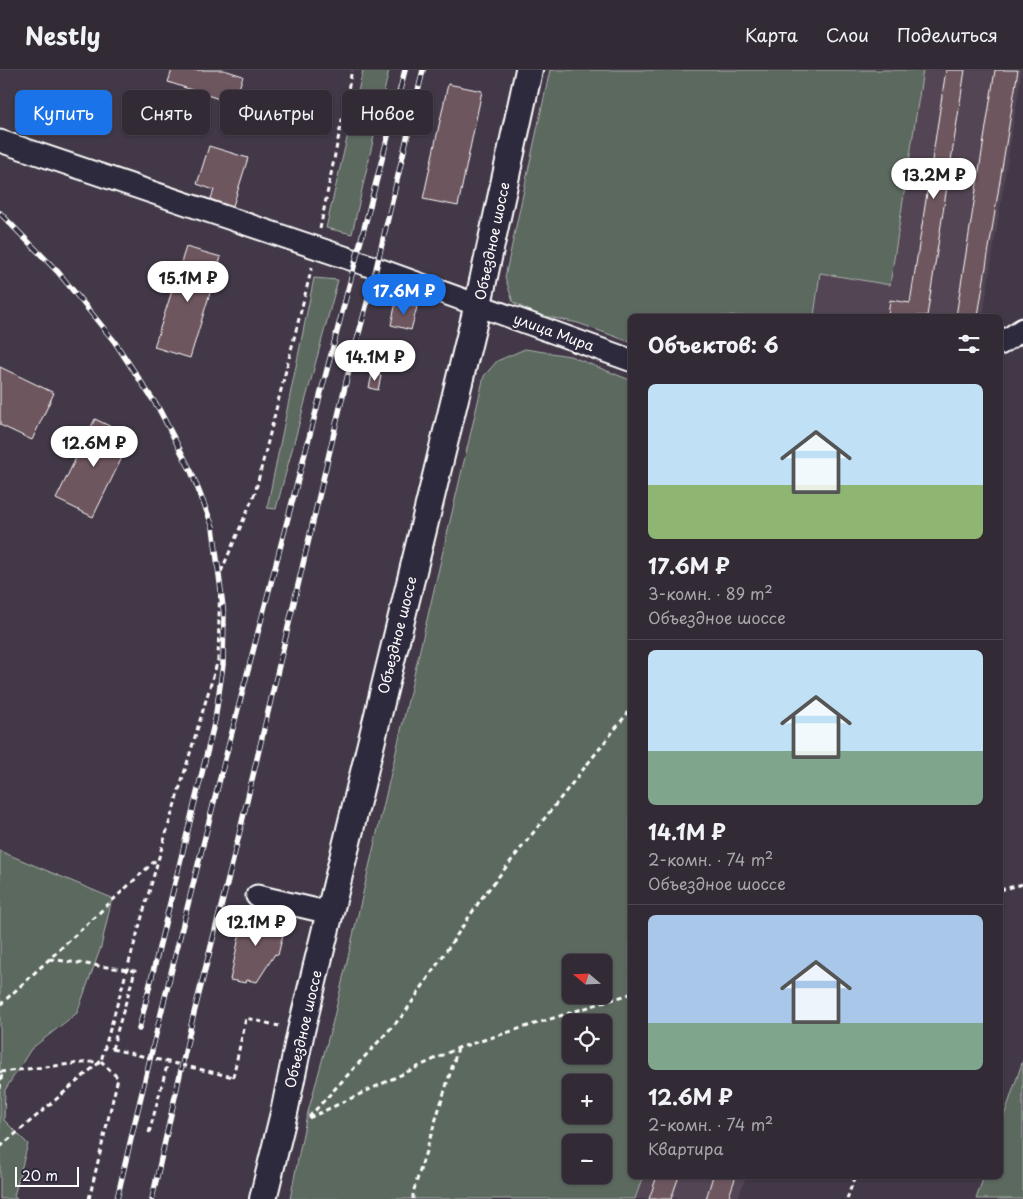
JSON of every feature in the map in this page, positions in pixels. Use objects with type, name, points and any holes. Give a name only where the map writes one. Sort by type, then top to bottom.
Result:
[{"type":"main road","name":"Объездное шоссе","points":[[263,1199],[284,1113],[301,1031],[478,304],[529,70]]},
{"type":"street","name":"улица Мира","points":[[0,141],[317,247],[628,359]]},
{"type":"street","points":[[1003,342],[1023,329]]},
{"type":"street","points":[[257,896],[330,913]]},
{"type":"path","points":[[0,1147],[100,1061],[218,660],[220,574],[255,493],[317,247],[352,70]]},
{"type":"path","points":[[628,713],[481,899],[404,1014],[306,1119],[458,1048],[628,995]]},
{"type":"path","points":[[0,1005],[159,857]]},
{"type":"path","points":[[1003,889],[1023,884]]},
{"type":"path","points":[[50,959],[135,971],[112,1050],[233,1077],[246,1018],[279,1026],[277,1035]]},
{"type":"path","points":[[413,1199],[413,1193],[458,1048]]},
{"type":"path","points":[[0,1088],[1,1072],[100,1061],[118,1078],[89,1199]]},
{"type":"path","points":[[150,1133],[168,1062]]},
{"type":"path","points":[[847,1199],[854,1179]]},
{"type":"shaded area","points":[[923,70],[1022,70],[983,314],[814,314],[820,273],[890,284]]},
{"type":"shaded area","points":[[642,1179],[745,1179],[738,1199],[635,1199]]},
{"type":"green space","points":[[363,70],[389,70],[384,90],[358,90]]},
{"type":"green space","points":[[550,70],[923,70],[890,285],[820,273],[814,314],[628,314],[628,341],[578,323],[535,314],[513,302],[505,277]]},
{"type":"green space","points":[[348,135],[374,135],[352,234],[326,228]]},
{"type":"green space","points":[[314,278],[338,280],[276,509],[267,508]]},
{"type":"green space","points":[[525,349],[570,356],[628,379],[628,1179],[642,1179],[635,1199],[290,1199],[306,1119],[333,1021],[484,376],[497,361]]},
{"type":"green space","points":[[0,851],[112,898],[101,947],[77,1013],[31,1049],[5,1090],[4,1120],[28,1144],[14,1196],[17,1199],[0,1199]]},
{"type":"green space","points":[[1023,1060],[1023,1199],[976,1199],[983,1179],[1003,1179],[1003,1119]]},
{"type":"building","points":[[172,70],[224,70],[243,76],[238,90],[220,90],[220,99],[210,96],[210,90],[192,90],[168,82]]},
{"type":"building","points":[[946,70],[965,70],[927,314],[888,314],[890,300],[910,303]]},
{"type":"building","points":[[995,70],[1018,70],[978,314],[956,314]]},
{"type":"building","points":[[448,84],[482,91],[458,206],[423,199]]},
{"type":"building","points":[[209,146],[248,158],[232,209],[210,201],[214,190],[197,184]]},
{"type":"building","points":[[186,247],[221,257],[190,358],[154,347]]},
{"type":"building","points":[[396,302],[417,307],[411,330],[391,325]]},
{"type":"building","points":[[0,367],[54,393],[32,440],[0,425]]},
{"type":"building","points":[[372,374],[381,376],[378,390],[369,388]]},
{"type":"building","points":[[95,419],[132,437],[93,517],[56,499]]},
{"type":"building","points":[[244,913],[286,922],[278,955],[275,954],[257,982],[247,980],[246,983],[230,980]]},
{"type":"building","points":[[656,1179],[678,1179],[671,1199],[649,1199]]},
{"type":"building","points":[[712,1179],[735,1179],[728,1199],[706,1199]]},
{"type":"railway","points":[[117,1199],[150,1057],[221,774],[405,70]]},
{"type":"railway","points":[[152,1199],[192,1021],[233,860],[347,378],[376,269],[423,70]]},
{"type":"railway","points":[[0,213],[58,272],[114,341],[159,409],[191,471],[213,527],[224,615],[223,665],[215,720],[139,1029]]}]
